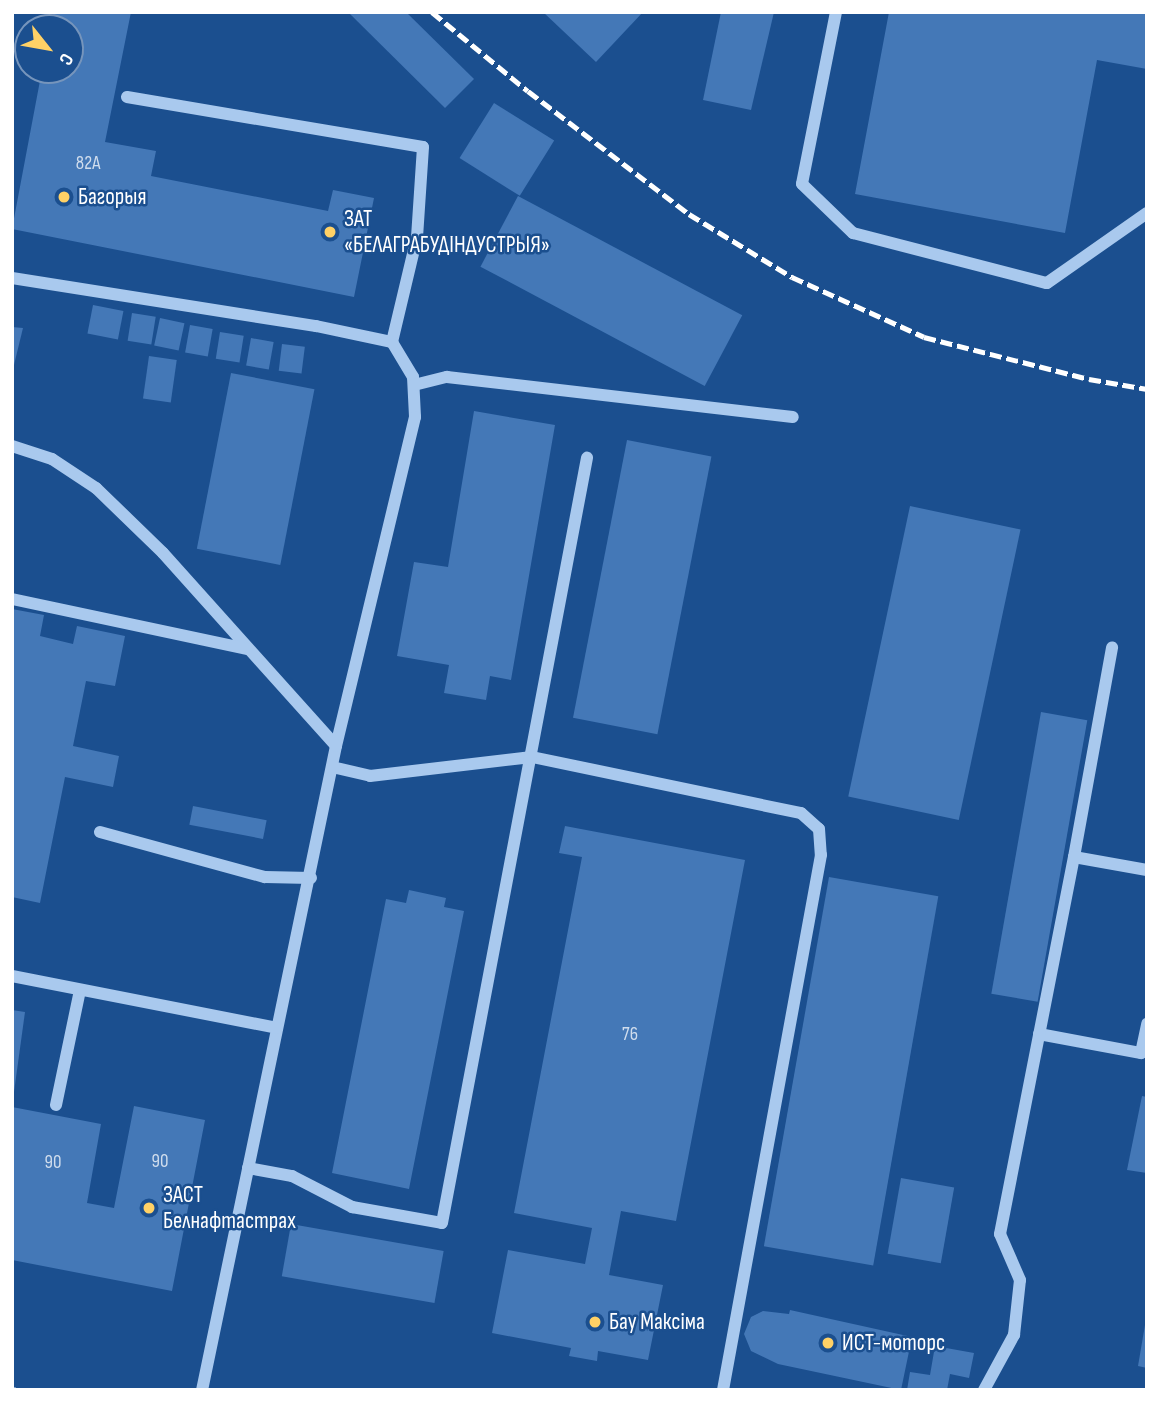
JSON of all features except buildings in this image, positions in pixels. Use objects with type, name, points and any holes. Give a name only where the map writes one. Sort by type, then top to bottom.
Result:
[{"type":"lane","points":[[836,12],[802,184],[853,233],[1047,283],[1147,213]]},
{"type":"lane","points":[[127,97],[423,147],[417,237],[392,342],[413,377],[415,417],[336,746],[311,878],[202,1390]]},
{"type":"lane","points":[[12,278],[316,326],[392,342]]},
{"type":"lane","points":[[414,385],[447,377],[793,417]]},
{"type":"lane","points":[[12,446],[52,459],[96,488],[163,553],[336,746]]},
{"type":"lane","points":[[248,1168],[292,1176],[352,1207],[442,1223],[587,458]]},
{"type":"lane","points":[[12,599],[248,649]]},
{"type":"lane","points":[[984,1390],[1014,1335],[1020,1280],[1000,1234],[1112,647]]},
{"type":"lane","points":[[332,767],[370,776],[532,757],[801,813],[820,829],[821,855],[723,1390]]},
{"type":"lane","points":[[100,832],[265,877],[311,878]]},
{"type":"lane","points":[[1074,857],[1147,870]]},
{"type":"lane","points":[[12,976],[277,1028]]},
{"type":"lane","points":[[56,1105],[80,990]]},
{"type":"lane","points":[[1039,1034],[1141,1052],[1147,1024]]},
{"type":"path","points":[[12,1389],[19,1390]]},
{"type":"railway","points":[[432,12],[528,91],[689,214],[792,277],[924,337],[1089,379],[1147,389]]},
{"type":"place","name":"Багорыя","points":[[64,197]]},
{"type":"place","name":"ЗАТ «БЕЛАГРАБУДIНДУСТРЫЯ»","points":[[330,232]]},
{"type":"place","name":"ЗАСТ Белнафтастрах","points":[[149,1208]]},
{"type":"place","name":"Бау Максіма","points":[[595,1322]]},
{"type":"place","name":"ИСТ-моторс","points":[[828,1343]]}]
